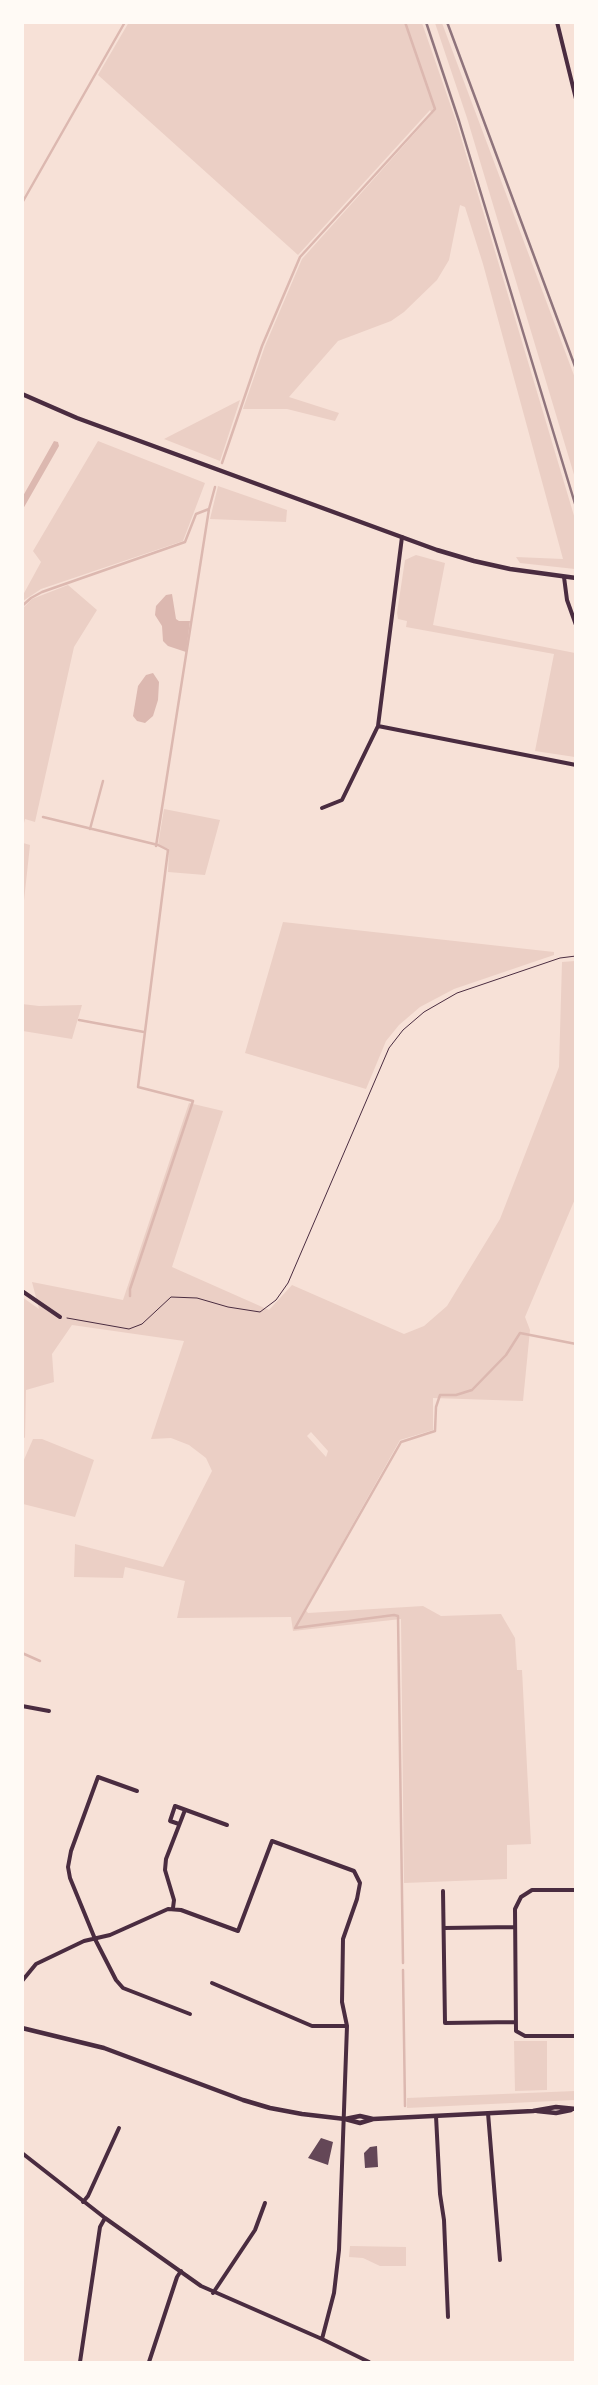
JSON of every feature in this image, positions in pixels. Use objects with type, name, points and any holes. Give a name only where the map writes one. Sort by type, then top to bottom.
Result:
[{"type":"street","points":[[557,22],[576,99]]},
{"type":"street","points":[[22,394],[77,418],[402,538],[474,561],[533,573],[576,578]]},
{"type":"street","points":[[322,808],[342,800],[378,726],[402,538]]},
{"type":"street","points":[[564,577],[567,600],[576,626]]},
{"type":"street","points":[[378,726],[576,765]]},
{"type":"street","points":[[22,1291],[60,1317]]},
{"type":"street","points":[[22,1706],[49,1711]]},
{"type":"street","points":[[137,1790],[98,1777],[71,1851],[68,1867],[70,1878],[95,1939],[116,1980],[123,1988],[190,2014]]},
{"type":"street","points":[[179,1824],[170,1821],[175,1806],[227,1825]]},
{"type":"street","points":[[173,1908],[174,1900],[165,1870],[166,1859],[185,1810]]},
{"type":"street","points":[[22,1981],[36,1964],[84,1941],[110,1935],[168,1908],[173,1908],[238,1931],[272,1841],[354,1871],[360,1882],[357,1899],[342,1940],[342,2002],[347,2026],[345,2118],[337,2279],[322,2339]]},
{"type":"street","points":[[576,1890],[532,1890],[521,1896],[515,1909],[516,2031],[525,2036],[576,2036]]},
{"type":"street","points":[[443,1891],[445,2023],[515,2022]]},
{"type":"street","points":[[444,1928],[515,1927]]},
{"type":"street","points":[[212,1982],[312,2026],[347,2026]]},
{"type":"street","points":[[22,2028],[104,2048],[270,2108],[345,2118],[360,2122],[373,2119],[488,2113],[533,2111],[556,2113],[575,2109]]},
{"type":"street","points":[[488,2113],[500,2260]]},
{"type":"street","points":[[436,2116],[440,2194],[444,2220],[448,2317]]},
{"type":"street","points":[[83,2202],[88,2196],[119,2128]]},
{"type":"street","points":[[22,2153],[83,2202],[213,2293],[322,2339],[369,2362]]},
{"type":"street","points":[[213,2293],[255,2230],[265,2203]]},
{"type":"street","points":[[80,2362],[100,2227],[105,2218]]},
{"type":"street","points":[[149,2362],[180,2271]]},
{"type":"path","points":[[60,1317],[129,1329],[142,1324],[171,1297],[197,1298],[228,1307],[260,1312],[276,1300],[288,1283],[389,1048],[403,1030],[424,1012],[457,994],[560,958],[576,956]]},
{"type":"shaded area","points":[[129,22],[422,23],[456,121],[575,519],[575,569],[520,563],[516,557],[563,559],[483,264],[465,207],[460,205],[449,260],[437,280],[404,312],[391,321],[338,341],[289,397],[339,413],[335,421],[287,409],[243,409],[265,346],[302,259],[432,114],[430,110],[298,255],[98,75]]},
{"type":"shaded area","points":[[435,23],[442,23],[575,378],[575,478],[467,118]]},
{"type":"shaded area","points":[[240,400],[220,461],[164,439]]},
{"type":"shaded area","points":[[54,441],[58,442],[59,446],[23,509],[23,496]]},
{"type":"shaded area","points":[[98,441],[205,483],[183,541],[41,589],[23,601],[23,595],[41,562],[33,551]]},
{"type":"shaded area","points":[[218,486],[287,510],[286,522],[210,519]]},
{"type":"shaded area","points":[[416,555],[445,563],[433,625],[575,653],[575,757],[535,751],[554,654],[406,627],[407,621],[398,619],[397,613],[405,560]]},
{"type":"shaded area","points":[[68,585],[97,610],[74,647],[35,822],[25,819],[23,827],[23,608],[32,599]]},
{"type":"shaded area","points":[[172,594],[176,619],[179,621],[190,621],[186,652],[168,646],[163,641],[162,626],[155,615],[156,606],[166,595]]},
{"type":"shaded area","points":[[153,673],[159,682],[158,700],[153,716],[145,723],[137,721],[133,716],[138,686],[146,675]]},
{"type":"shaded area","points":[[164,809],[220,820],[205,875],[168,872],[169,849],[158,845]]},
{"type":"shaded area","points":[[22,843],[30,845],[23,910]]},
{"type":"shaded area","points":[[283,922],[554,952],[554,955],[454,989],[420,1007],[399,1025],[386,1041],[366,1089],[245,1053]]},
{"type":"shaded area","points":[[575,961],[575,1199],[525,1317],[530,1330],[523,1401],[433,1398],[433,1430],[400,1440],[305,1609],[308,1613],[423,1606],[441,1616],[501,1614],[515,1638],[517,1670],[522,1670],[531,1844],[507,1845],[507,1879],[404,1883],[401,1619],[293,1631],[291,1617],[177,1618],[185,1581],[125,1567],[123,1578],[74,1577],[75,1544],[163,1567],[212,1471],[206,1458],[189,1445],[171,1438],[151,1439],[184,1341],[72,1325],[52,1354],[54,1382],[26,1390],[25,1438],[23,1437],[22,1297],[39,1309],[32,1282],[123,1300],[189,1103],[223,1111],[172,1267],[269,1310],[292,1285],[404,1334],[424,1326],[447,1306],[500,1219],[559,1067],[562,962]],"holes":[[[311,1432],[328,1451],[326,1457],[307,1436]]]},
{"type":"shaded area","points":[[22,1004],[39,1006],[82,1005],[72,1039],[23,1031]]},
{"type":"shaded area","points":[[33,1439],[42,1439],[94,1460],[75,1517],[23,1504],[23,1462]]},
{"type":"shaded area","points":[[514,2041],[547,2041],[547,2090],[515,2091]]},
{"type":"shaded area","points":[[575,2091],[575,2100],[407,2108],[407,2098]]},
{"type":"shaded area","points":[[350,2246],[406,2247],[406,2266],[380,2266],[363,2258],[349,2257]]},
{"type":"building","points":[[321,2138],[333,2142],[328,2165],[308,2158]]},
{"type":"building","points":[[377,2146],[378,2167],[365,2168],[364,2153],[370,2147]]},
{"type":"waterway","points":[[22,203],[125,22]]},
{"type":"waterway","points":[[222,463],[262,346],[300,257],[435,109],[405,22]]},
{"type":"waterway","points":[[156,846],[209,509],[215,487]]},
{"type":"waterway","points":[[22,606],[42,592],[185,542],[196,514],[209,509]]},
{"type":"waterway","points":[[90,829],[103,781]]},
{"type":"waterway","points":[[43,817],[158,845],[168,850],[138,1087],[193,1101],[130,1289],[130,1296]]},
{"type":"waterway","points":[[79,1020],[144,1032]]},
{"type":"waterway","points":[[295,1628],[401,1442],[435,1431],[436,1407],[440,1395],[456,1395],[472,1390],[506,1355],[520,1333],[576,1344]]},
{"type":"waterway","points":[[295,1628],[398,1616],[403,1963]]},
{"type":"waterway","points":[[22,1653],[40,1661]]},
{"type":"waterway","points":[[403,1970],[405,2106]]},
{"type":"railway","points":[[426,22],[459,121],[576,507]]},
{"type":"railway","points":[[447,22],[576,369]]}]
